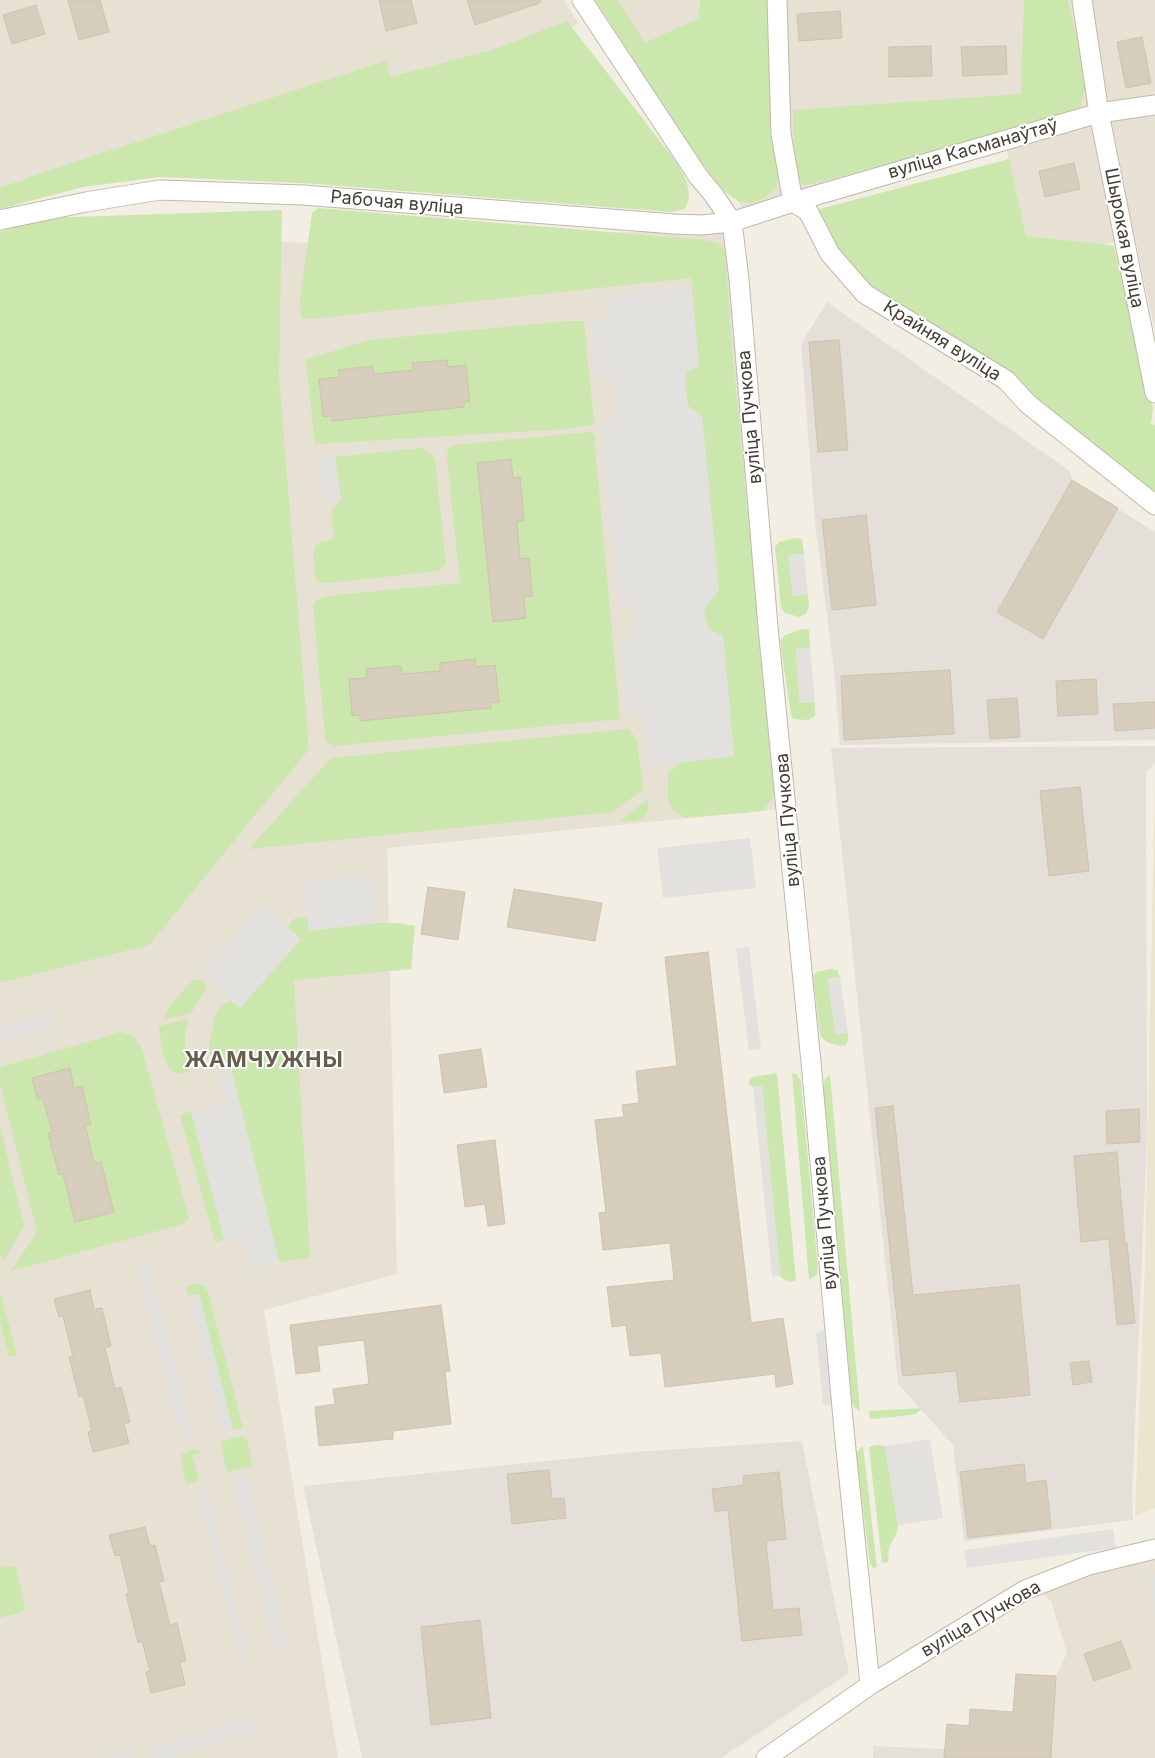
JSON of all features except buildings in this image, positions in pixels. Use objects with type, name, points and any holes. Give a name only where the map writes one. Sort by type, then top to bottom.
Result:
[{"type":"street","name":"вуліца Пучкова","points":[[582,0],[698,176],[732,222],[739,279],[768,618],[844,1430],[870,1685]]},
{"type":"street","points":[[777,0],[781,134],[793,202]]},
{"type":"street","name":"Шырокая вуліца","points":[[1082,0],[1099,112],[1155,393]]},
{"type":"street","name":"вуліца Касманаўтаў","points":[[793,202],[1099,112],[1155,105]]},
{"type":"street","name":"Рабочая вуліца","points":[[0,220],[86,202],[160,190],[303,195],[701,225],[732,222],[793,202]]},
{"type":"street","name":"Крайняя вуліца","points":[[793,202],[808,211],[830,254],[865,294],[1006,380],[1028,404],[1155,505]]},
{"type":"street","name":"вуліца Пучкова","points":[[766,1758],[870,1685],[1025,1590],[1090,1566],[1155,1549]]},
{"type":"shaded area","points":[[0,0],[564,0],[579,24],[497,56],[0,202]]},
{"type":"shaded area","points":[[604,0],[1155,0],[1155,330],[1135,239],[1102,244],[1026,236],[1004,137],[744,212],[731,187]]},
{"type":"shaded area","points":[[725,229],[780,809],[387,848],[397,1274],[264,1310],[338,1758],[0,1758],[0,231],[310,243]]},
{"type":"shaded area","points":[[691,286],[699,366],[687,372],[685,393],[689,407],[702,415],[719,591],[705,606],[704,612],[709,629],[723,636],[734,756],[647,767],[641,714],[627,716],[619,644],[637,634],[634,613],[630,605],[618,602],[601,421],[616,419],[612,375],[596,376],[590,321],[607,319],[604,295]]},
{"type":"shaded area","points":[[827,302],[1070,471],[1072,480],[1155,532],[1155,740],[840,745],[834,671],[815,522],[801,344]]},
{"type":"shaded area","points":[[335,457],[341,500],[323,503],[317,460]]},
{"type":"shaded area","points":[[804,554],[808,594],[793,596],[788,555]]},
{"type":"shaded area","points":[[810,648],[815,702],[800,703],[796,649]]},
{"type":"shaded area","points":[[1155,746],[1155,763],[1146,772],[1147,1138],[1132,1497],[1133,1520],[964,1541],[953,1445],[898,1384],[831,748]]},
{"type":"shaded area","points":[[1155,777],[1155,1508],[1135,1516],[1145,1264]]},
{"type":"shaded area","points":[[750,838],[756,888],[663,898],[657,848]]},
{"type":"shaded area","points":[[370,874],[376,923],[309,931],[303,882]]},
{"type":"shaded area","points":[[262,905],[301,939],[240,1008],[201,974]]},
{"type":"shaded area","points":[[749,947],[761,1049],[749,1050],[736,948]]},
{"type":"shaded area","points":[[840,977],[848,1033],[835,1035],[828,979]]},
{"type":"shaded area","points":[[54,1013],[57,1028],[0,1041],[0,1025]]},
{"type":"shaded area","points":[[230,1063],[279,1262],[250,1270],[241,1236],[224,1240],[191,1111],[226,1102],[218,1066]]},
{"type":"shaded area","points":[[762,1086],[780,1276],[772,1277],[753,1087]]},
{"type":"shaded area","points":[[147,1260],[194,1440],[183,1443],[136,1263]]},
{"type":"shaded area","points":[[199,1294],[233,1430],[222,1433],[188,1296]]},
{"type":"shaded area","points":[[824,1330],[832,1406],[823,1404],[816,1333]]},
{"type":"shaded area","points":[[930,1439],[943,1518],[898,1525],[885,1446]]},
{"type":"shaded area","points":[[802,1441],[849,1673],[721,1758],[362,1758],[303,1486],[634,1452]]},
{"type":"shaded area","points":[[246,1475],[288,1647],[275,1651],[233,1479]]},
{"type":"shaded area","points":[[207,1491],[248,1657],[239,1659],[197,1493]]},
{"type":"shaded area","points":[[1113,1529],[1116,1548],[967,1568],[964,1550]]},
{"type":"shaded area","points":[[1155,1556],[1155,1758],[1051,1758],[1056,1676],[1067,1653],[1051,1601],[1037,1589]]},
{"type":"shaded area","points":[[1155,1575],[1155,1610],[1147,1577]]},
{"type":"shaded area","points":[[247,1719],[251,1733],[167,1758],[150,1758],[147,1749]]},
{"type":"shaded area","points":[[873,1746],[945,1749],[944,1758],[873,1758]]},
{"type":"shaded area","points":[[131,1750],[133,1758],[99,1758]]},
{"type":"green space","points":[[595,0],[618,0],[645,43],[699,18],[700,0],[768,0],[770,76],[779,165],[777,187],[767,197],[753,203],[738,201],[724,191],[697,157]]},
{"type":"green space","points":[[1024,0],[1068,0],[1086,86],[1080,106],[1071,114],[824,181],[806,185],[798,184],[794,178],[793,110],[1021,94]]},
{"type":"green space","points":[[567,21],[677,163],[687,182],[689,198],[685,209],[671,212],[303,183],[160,177],[83,187],[0,209],[0,188],[42,173],[387,60],[390,77],[492,50]]},
{"type":"green space","points":[[1009,159],[1026,236],[1114,246],[1153,408],[1151,424],[1155,425],[1155,496],[1033,398],[1031,392],[1005,371],[867,289],[833,246],[816,210]]},
{"type":"green space","points":[[318,208],[693,239],[719,244],[725,251],[732,347],[775,794],[763,811],[685,818],[674,811],[668,800],[668,774],[678,763],[734,756],[723,636],[709,629],[704,612],[705,606],[712,597],[685,380],[687,372],[699,366],[691,278],[310,319],[302,317],[299,307],[312,213]]},
{"type":"green space","points":[[282,210],[279,377],[309,749],[149,945],[0,983],[0,232],[42,218]]},
{"type":"green space","points":[[584,321],[594,422],[591,425],[566,429],[315,444],[306,360],[368,340]]},
{"type":"green space","points":[[591,432],[594,435],[620,719],[335,746],[327,742],[313,606],[318,599],[327,596],[460,583],[447,457],[448,448],[455,445]]},
{"type":"green space","points":[[421,448],[428,451],[435,459],[446,564],[439,571],[328,583],[318,582],[315,576],[313,553],[316,545],[323,541],[334,539],[331,510],[341,500],[335,457]]},
{"type":"green space","points":[[795,538],[802,539],[804,554],[789,555],[793,596],[808,594],[809,607],[806,614],[799,617],[785,613],[781,608],[775,547],[779,542]]},
{"type":"green space","points":[[802,629],[809,630],[810,648],[796,649],[800,703],[815,702],[815,716],[808,720],[793,719],[791,715],[780,641],[785,635]]},
{"type":"green space","points":[[629,729],[637,740],[643,790],[612,812],[249,849],[331,758]]},
{"type":"green space","points":[[647,800],[649,809],[645,817],[637,821],[619,822]]},
{"type":"green space","points":[[307,917],[309,931],[376,923],[397,923],[415,926],[411,969],[294,980],[310,1258],[279,1262],[230,1064],[218,1066],[210,1053],[209,1044],[216,1013],[223,1004],[231,1001],[240,1008],[301,939],[288,928],[295,918]]},
{"type":"green space","points":[[830,969],[837,970],[840,977],[828,979],[835,1034],[848,1033],[846,1045],[841,1046],[827,1042],[820,1035],[813,976],[817,972]]},
{"type":"green space","points":[[198,979],[206,986],[206,989],[191,1013],[167,1019],[165,1016],[168,1008],[193,980]]},
{"type":"green space","points":[[187,1019],[189,1021],[185,1033],[185,1048],[190,1071],[182,1074],[170,1069],[165,1060],[159,1026]]},
{"type":"green space","points":[[122,1032],[131,1035],[141,1046],[189,1218],[184,1224],[11,1271],[37,1232],[0,1084],[1,1067]]},
{"type":"green space","points":[[777,1073],[796,1281],[791,1282],[780,1276],[762,1086],[753,1087],[749,1084],[749,1080],[752,1077]]},
{"type":"green space","points":[[792,1073],[796,1074],[801,1081],[818,1270],[817,1274],[809,1280]]},
{"type":"green space","points":[[830,1075],[860,1411],[855,1408],[852,1402],[823,1087],[825,1079]]},
{"type":"green space","points":[[191,1111],[224,1240],[215,1242],[180,1115]]},
{"type":"green space","points":[[0,1126],[24,1225],[3,1262],[0,1252]]},
{"type":"green space","points":[[197,1283],[204,1286],[208,1292],[243,1427],[240,1429],[233,1430],[199,1294],[188,1296],[186,1286]]},
{"type":"green space","points":[[0,1292],[17,1355],[9,1357],[0,1322]]},
{"type":"green space","points":[[923,1408],[915,1414],[870,1419],[869,1411]]},
{"type":"green space","points":[[241,1436],[246,1437],[252,1462],[250,1466],[227,1472],[221,1444],[223,1441]]},
{"type":"green space","points":[[863,1446],[877,1567],[873,1568],[870,1564],[856,1454]]},
{"type":"green space","points":[[885,1446],[898,1525],[896,1535],[889,1547],[888,1562],[882,1563],[869,1447]]},
{"type":"green space","points":[[198,1450],[199,1453],[192,1455],[199,1481],[186,1484],[181,1456]]},
{"type":"green space","points":[[16,1567],[25,1607],[22,1612],[0,1618],[0,1568]]},
{"type":"district","name":"ЖАМЧУЖНЫ","points":[[264,1060]]}]
